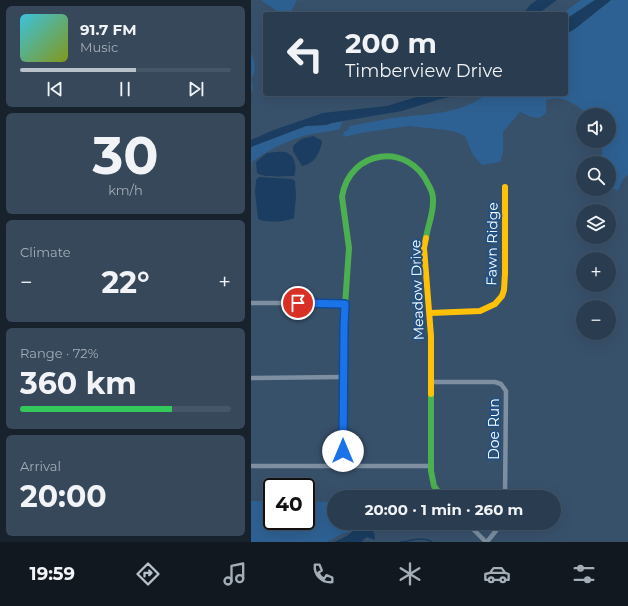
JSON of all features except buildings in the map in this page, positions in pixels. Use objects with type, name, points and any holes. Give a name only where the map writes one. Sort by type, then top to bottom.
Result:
[{"type":"street","name":"Meadow Drive","points":[[343,466],[344,326],[349,246],[341,199],[343,187],[353,171],[363,163],[375,158],[392,157],[408,161],[419,169],[428,181],[432,191],[433,205],[425,236],[424,248],[430,313],[431,466],[433,482],[438,490]]},
{"type":"street","name":"Fawn Ridge","points":[[430,313],[480,311],[495,304],[502,296],[504,290],[505,273],[505,187]]},
{"type":"street","points":[[251,303],[345,304]]},
{"type":"street","points":[[251,378],[343,377]]},
{"type":"street","name":"Doe Run","points":[[431,382],[495,382],[504,387],[505,490]]},
{"type":"street","points":[[251,466],[431,466]]},
{"type":"street","points":[[474,530],[487,542],[496,530]]},
{"type":"shaded area","points":[[261,0],[297,0],[291,12],[278,12]]},
{"type":"shaded area","points":[[537,0],[557,0],[538,12],[525,12],[530,5]]},
{"type":"shaded area","points":[[581,0],[595,0],[568,18],[568,12],[565,12]]},
{"type":"shaded area","points":[[595,0],[611,0],[568,33],[568,18]]},
{"type":"shaded area","points":[[611,0],[628,0],[628,175],[623,179],[618,191],[616,190],[616,156],[602,156],[602,148],[616,148],[616,108],[580,108],[563,99],[552,98],[546,100],[546,113],[542,116],[536,118],[520,112],[503,132],[503,152],[500,162],[482,165],[473,155],[465,136],[456,132],[409,126],[343,137],[344,132],[348,130],[350,126],[393,118],[454,110],[466,106],[483,96],[568,96],[568,33]]},
{"type":"shaded area","points":[[251,53],[255,66],[251,79]]},
{"type":"shaded area","points":[[251,79],[253,88],[251,93]]},
{"type":"shaded area","points":[[420,96],[454,96],[402,111],[326,125],[306,126],[251,147],[251,140],[271,131],[323,113],[387,106]]},
{"type":"shaded area","points":[[342,121],[340,129],[303,136],[276,147],[257,158],[252,162],[251,182],[251,147],[306,126],[326,125]]},
{"type":"shaded area","points":[[313,136],[321,140],[321,147],[318,155],[313,161],[302,166],[293,151],[293,146],[301,139]]},
{"type":"shaded area","points":[[286,152],[293,158],[295,164],[294,176],[269,176],[260,175],[257,173],[256,162],[267,153]]},
{"type":"shaded area","points":[[259,177],[292,179],[295,181],[296,196],[294,218],[276,222],[258,219],[255,192],[256,180]]},
{"type":"shaded area","points":[[251,501],[263,501],[263,530],[315,530],[315,501],[327,502],[327,530],[355,530],[342,534],[327,542],[251,542]]},
{"type":"shaded area","points":[[354,530],[373,530],[375,540],[367,537],[362,542],[334,542],[347,536]]},
{"type":"waterway","points":[[401,542],[421,539],[432,542]]},
{"type":"traffic: fast","points":[[344,320],[349,248],[342,197],[347,181],[356,169],[367,161],[381,157],[394,157],[408,162],[419,171],[430,188],[433,197],[433,209],[426,238]]},
{"type":"traffic: fast","points":[[431,394],[431,471],[434,486],[437,490]]},
{"type":"traffic: slow","points":[[430,313],[480,311],[495,304],[502,296],[504,290],[505,273],[505,187]]},
{"type":"traffic: slow","points":[[426,238],[424,248],[431,336],[431,394]]},
{"type":"traffic: slow","points":[[343,466],[344,320]]},
{"type":"route","points":[[298,303],[345,304],[343,451]]}]
